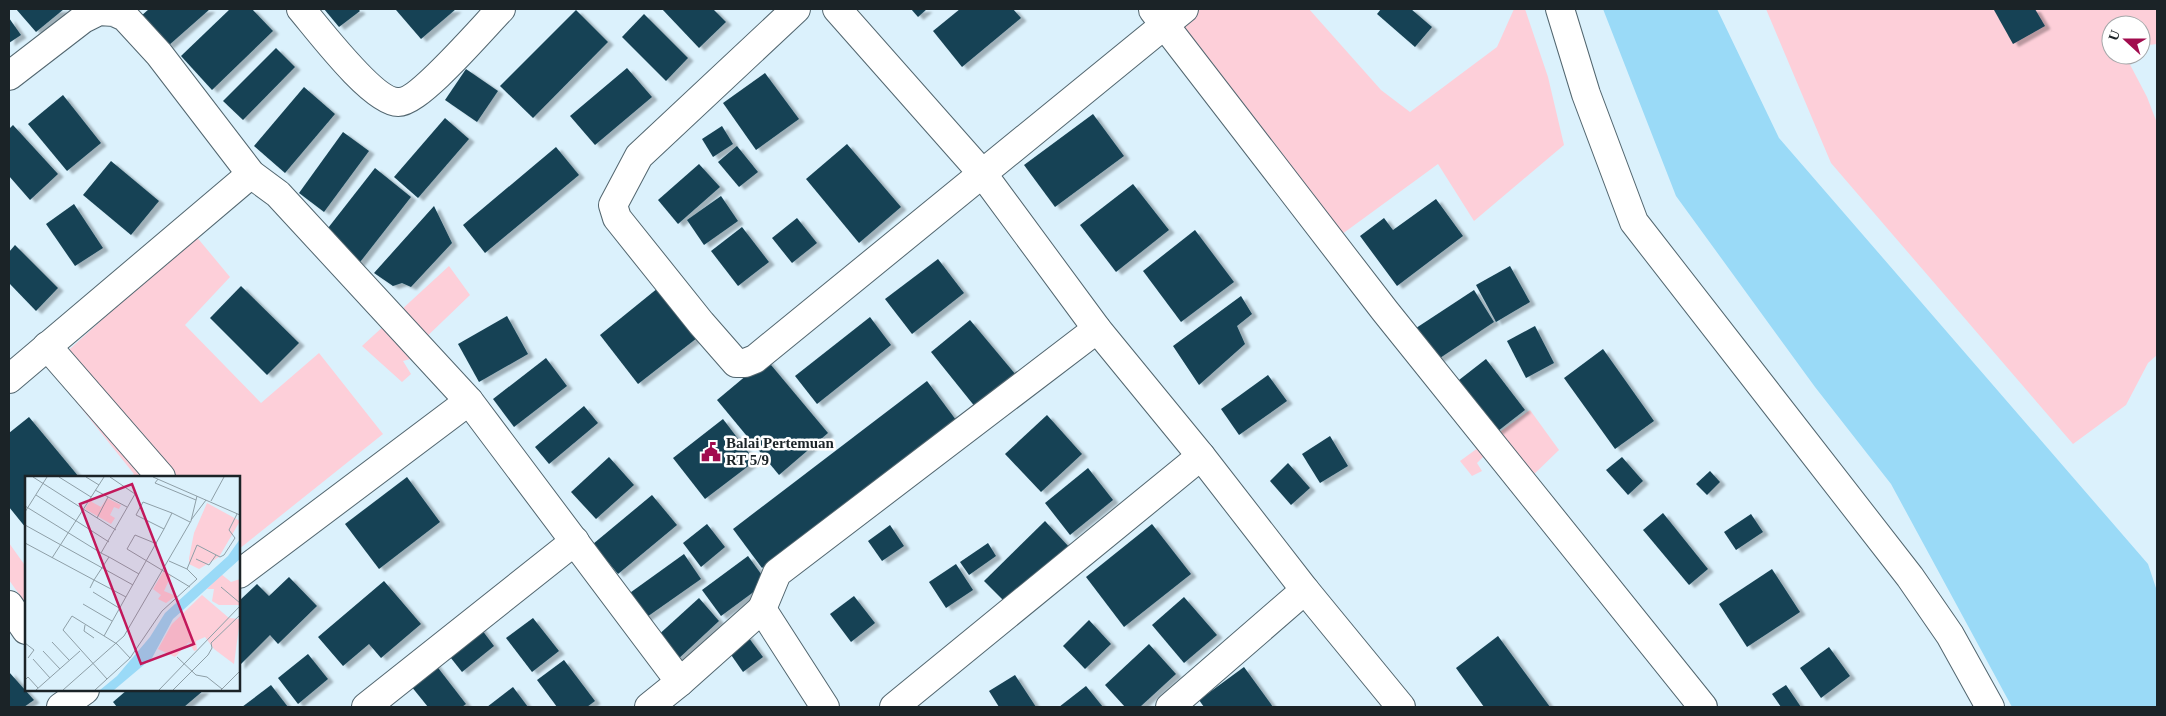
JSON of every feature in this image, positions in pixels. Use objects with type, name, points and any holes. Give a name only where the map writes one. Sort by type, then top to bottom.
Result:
[{"type":"street","points":[[301,9],[365,83],[382,98],[398,102],[411,98],[426,86],[501,9]]},
{"type":"street","points":[[796,9],[639,156],[613,205],[617,218],[729,357],[736,363],[746,363],[755,360],[982,173],[1167,14],[1385,311],[1703,707]]},
{"type":"street","points":[[837,9],[982,173],[1097,329],[1401,707]]},
{"type":"street","points":[[1560,9],[1586,94],[1634,222],[1910,576],[1950,635],[1990,707]]},
{"type":"street","points":[[9,76],[83,19],[99,11],[116,11],[125,17],[159,54],[251,174],[278,194],[469,401],[680,682]]},
{"type":"street","points":[[9,379],[251,174]]},
{"type":"street","points":[[648,707],[680,682],[762,609],[777,573],[1097,329]]},
{"type":"street","points":[[48,346],[160,476]]},
{"type":"street","points":[[240,571],[469,401]]},
{"type":"street","points":[[894,707],[1201,456]]},
{"type":"street","points":[[366,707],[575,541]]},
{"type":"street","points":[[1170,707],[1305,590]]},
{"type":"street","points":[[9,605],[25,629]]},
{"type":"street","points":[[762,609],[825,707]]},
{"type":"shaded area","points":[[1178,9],[1309,9],[1381,90],[1410,112],[1497,47],[1514,9],[1525,9],[1548,77],[1564,145],[1474,221],[1438,164],[1334,240],[1161,19]]},
{"type":"shaded area","points":[[1766,9],[2157,9],[2157,44],[2151,45],[2151,15],[2101,15],[2101,65],[2130,65],[2147,97],[2157,123],[2157,355],[2148,363],[2126,405],[2073,444],[1831,163]]},
{"type":"shaded area","points":[[195,235],[230,277],[185,325],[261,403],[319,353],[383,434],[240,548],[240,476],[131,476],[134,474],[49,368]]},
{"type":"shaded area","points":[[449,266],[470,295],[418,345],[414,358],[403,361],[411,374],[402,382],[362,346]]},
{"type":"shaded area","points":[[1530,410],[1559,450],[1527,481],[1521,476],[1509,491],[1508,475],[1491,454],[1483,457],[1477,463],[1482,471],[1472,476],[1460,461]]},
{"type":"shaded area","points":[[9,543],[25,563],[25,603],[9,580]]},
{"type":"water","points":[[1603,9],[1717,9],[1779,138],[2148,564],[2157,591],[2157,707],[2012,707],[1891,484],[1815,387],[1676,196]]},
{"type":"building","points":[[16,9],[64,9],[36,32]]},
{"type":"building","points":[[149,9],[210,9],[168,46],[141,16]]},
{"type":"building","points":[[230,9],[252,9],[273,31],[212,90],[181,56]]},
{"type":"building","points":[[324,9],[358,9],[360,11],[339,27]]},
{"type":"building","points":[[456,9],[421,39],[396,10]]},
{"type":"building","points":[[662,9],[713,9],[726,22],[699,48]]},
{"type":"building","points":[[911,9],[927,9],[918,17]]},
{"type":"building","points":[[960,9],[1013,9],[1021,18],[962,67],[933,31]]},
{"type":"building","points":[[1381,9],[1411,9],[1432,27],[1415,47],[1377,14]]},
{"type":"building","points":[[2035,9],[2045,26],[2013,44],[1994,10]]},
{"type":"building","points":[[576,10],[608,42],[533,118],[500,86]]},
{"type":"building","points":[[644,14],[688,58],[666,81],[622,37]]},
{"type":"building","points":[[9,18],[21,35],[9,43]]},
{"type":"building","points":[[276,48],[295,67],[243,120],[223,101]]},
{"type":"building","points":[[627,68],[652,97],[595,145],[570,116]]},
{"type":"building","points":[[466,69],[498,91],[477,122],[445,100]]},
{"type":"building","points":[[765,73],[799,119],[756,150],[723,103]]},
{"type":"building","points":[[304,87],[335,114],[285,173],[254,146]]},
{"type":"building","points":[[63,95],[101,143],[67,171],[28,124]]},
{"type":"building","points":[[1093,114],[1124,156],[1055,207],[1024,165]]},
{"type":"building","points":[[445,118],[469,139],[418,198],[394,177]]},
{"type":"building","points":[[13,125],[58,174],[30,200],[9,176],[9,129]]},
{"type":"building","points":[[722,126],[733,144],[713,157],[702,139]]},
{"type":"building","points":[[343,132],[369,151],[324,212],[299,193]]},
{"type":"building","points":[[847,144],[901,207],[859,243],[806,179]]},
{"type":"building","points":[[737,146],[758,172],[739,187],[718,162]]},
{"type":"building","points":[[556,147],[579,175],[485,253],[463,225]]},
{"type":"building","points":[[111,161],[159,201],[131,235],[83,195]]},
{"type":"building","points":[[699,164],[720,187],[678,224],[658,200]]},
{"type":"building","points":[[375,168],[411,197],[357,266],[321,237]]},
{"type":"building","points":[[1133,184],[1169,230],[1116,272],[1080,225]]},
{"type":"building","points":[[721,196],[738,221],[704,245],[687,220]]},
{"type":"building","points":[[1436,199],[1463,236],[1397,286],[1360,236],[1384,218],[1393,230]]},
{"type":"building","points":[[74,204],[103,248],[75,266],[46,224]]},
{"type":"building","points":[[434,206],[452,243],[411,287],[402,283],[393,286],[374,273]]},
{"type":"building","points":[[797,218],[817,243],[792,263],[772,238]]},
{"type":"building","points":[[742,227],[769,262],[738,286],[711,251]]},
{"type":"building","points":[[1195,230],[1234,282],[1181,322],[1143,271]]},
{"type":"building","points":[[15,245],[58,288],[36,311],[9,283],[9,252]]},
{"type":"building","points":[[938,259],[964,293],[912,334],[885,299]]},
{"type":"building","points":[[1510,266],[1530,302],[1496,322],[1476,285]]},
{"type":"building","points":[[241,286],[299,343],[267,375],[210,318]]},
{"type":"building","points":[[658,288],[697,338],[638,384],[600,335]]},
{"type":"building","points":[[1474,290],[1494,322],[1431,364],[1410,332]]},
{"type":"building","points":[[1241,296],[1252,314],[1237,326],[1245,344],[1199,385],[1173,346]]},
{"type":"building","points":[[507,316],[528,354],[479,382],[458,344]]},
{"type":"building","points":[[870,317],[891,345],[817,404],[795,376]]},
{"type":"building","points":[[970,320],[1016,375],[976,408],[931,352]]},
{"type":"building","points":[[1535,326],[1554,363],[1526,378],[1507,341]]},
{"type":"building","points":[[1603,349],[1654,421],[1615,449],[1564,378]]},
{"type":"building","points":[[546,358],[567,386],[514,427],[493,399]]},
{"type":"building","points":[[766,359],[828,433],[779,475],[717,400]]},
{"type":"building","points":[[1486,359],[1525,410],[1489,438],[1450,387]]},
{"type":"building","points":[[1268,375],[1287,401],[1239,435],[1221,409]]},
{"type":"building","points":[[927,381],[956,420],[762,568],[733,529]]},
{"type":"building","points":[[584,406],[598,423],[549,464],[535,447]]},
{"type":"building","points":[[1047,415],[1082,454],[1041,492],[1005,454]]},
{"type":"building","points":[[29,417],[78,476],[25,476],[25,527],[9,507],[9,433]]},
{"type":"building","points":[[723,419],[755,461],[705,499],[673,458]]},
{"type":"building","points":[[1330,436],[1348,466],[1320,483],[1302,454]]},
{"type":"building","points":[[609,457],[634,485],[596,519],[571,492]]},
{"type":"building","points":[[1622,457],[1643,481],[1628,495],[1606,470]]},
{"type":"building","points":[[1288,463],[1310,488],[1291,505],[1270,481]]},
{"type":"building","points":[[1088,468],[1113,500],[1070,535],[1045,503]]},
{"type":"building","points":[[1710,471],[1720,482],[1707,495],[1696,484]]},
{"type":"building","points":[[407,477],[440,522],[379,569],[345,524]]},
{"type":"building","points":[[652,495],[677,525],[618,574],[593,544]]},
{"type":"building","points":[[1663,513],[1708,569],[1689,585],[1643,530]]},
{"type":"building","points":[[1751,514],[1763,532],[1736,550],[1724,532]]},
{"type":"building","points":[[1045,521],[1070,548],[1010,607],[984,581]]},
{"type":"building","points":[[707,524],[725,547],[701,567],[683,543]]},
{"type":"building","points":[[1152,524],[1191,574],[1124,627],[1086,577]]},
{"type":"building","points":[[890,525],[904,546],[882,561],[868,541]]},
{"type":"building","points":[[988,543],[996,556],[969,575],[960,562]]},
{"type":"building","points":[[684,554],[701,579],[644,619],[627,595]]},
{"type":"building","points":[[748,556],[767,582],[721,616],[702,590]]},
{"type":"building","points":[[956,564],[973,590],[946,608],[929,582]]},
{"type":"building","points":[[1772,569],[1800,612],[1747,647],[1719,604]]},
{"type":"building","points":[[289,577],[317,606],[278,644],[270,635],[240,665],[240,600],[257,584],[269,596]]},
{"type":"building","points":[[384,581],[421,624],[381,658],[369,644],[343,666],[318,637]]},
{"type":"building","points":[[854,596],[875,623],[851,642],[830,614]]},
{"type":"building","points":[[1184,597],[1217,635],[1184,663],[1152,625]]},
{"type":"building","points":[[699,598],[719,621],[676,661],[655,638]]},
{"type":"building","points":[[533,618],[559,651],[532,672],[506,638]]},
{"type":"building","points":[[1089,620],[1111,644],[1085,669],[1063,646]]},
{"type":"building","points":[[476,622],[494,646],[462,672],[443,648]]},
{"type":"building","points":[[746,634],[763,657],[743,672],[727,649]]},
{"type":"building","points":[[1498,636],[1550,707],[1484,707],[1456,668]]},
{"type":"building","points":[[1149,644],[1176,674],[1140,707],[1125,707],[1105,685]]},
{"type":"building","points":[[1829,647],[1850,676],[1821,698],[1800,668]]},
{"type":"building","points":[[308,654],[328,679],[298,704],[278,678]]},
{"type":"building","points":[[432,660],[466,704],[462,707],[428,707],[407,681]]},
{"type":"building","points":[[564,660],[595,701],[587,707],[557,707],[537,680]]},
{"type":"building","points":[[1244,667],[1273,707],[1204,707],[1199,700]]},
{"type":"building","points":[[9,672],[34,700],[24,707],[9,707]]},
{"type":"building","points":[[1015,675],[1036,707],[999,707],[989,691]]},
{"type":"building","points":[[271,685],[288,707],[242,707]]},
{"type":"building","points":[[1786,685],[1801,707],[1781,707],[1772,694]]},
{"type":"building","points":[[1086,686],[1103,707],[1059,707]]},
{"type":"building","points":[[513,687],[528,707],[487,707]]},
{"type":"building","points":[[126,691],[203,691],[184,707],[117,707],[113,702]]},
{"type":"place","name":"Balai Pertemuan RT 5/9","points":[[711,452]]}]
